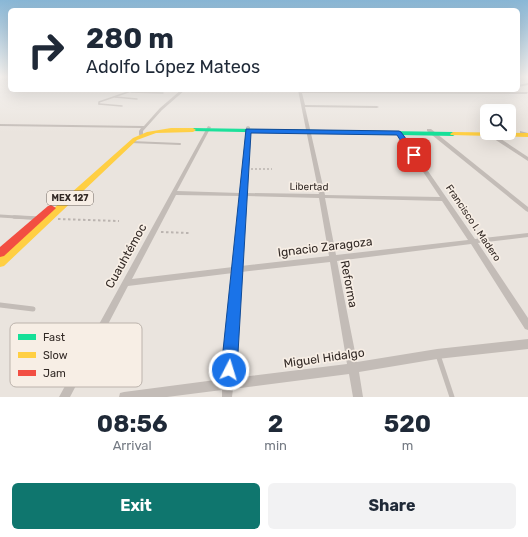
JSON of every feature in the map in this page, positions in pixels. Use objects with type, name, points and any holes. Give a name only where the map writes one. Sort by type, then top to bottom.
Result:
[{"type":"main road","name":"MEX 127","points":[[0,263],[43,219],[126,140],[143,131],[248,129],[480,133]]},
{"type":"main road","name":"MEX 127","points":[[308,130],[399,133],[431,132]]},
{"type":"main road","name":"MEX 127","points":[[0,254],[43,219],[143,131]]},
{"type":"main road","name":"MEX 127","points":[[516,132],[526,133]]},
{"type":"street","points":[[0,125],[143,131],[161,110],[178,95]]},
{"type":"street","name":"Reforma","points":[[301,95],[322,196],[358,397]]},
{"type":"street","points":[[303,106],[377,107]]},
{"type":"street","name":"Cuauhtémoc","points":[[104,323],[208,129]]},
{"type":"street","points":[[227,397],[248,129]]},
{"type":"street","points":[[431,132],[528,210]]},
{"type":"street","name":"Francisco I. Madero","points":[[399,133],[445,199],[528,326]]},
{"type":"street","points":[[499,140],[528,159]]},
{"type":"street","name":"Libertad","points":[[173,194],[445,199]]},
{"type":"street","name":"Ignacio Zaragoza","points":[[125,283],[528,235]]},
{"type":"street","name":"Miguel Hidalgo","points":[[124,397],[353,368],[437,354],[528,344]]},
{"type":"street","name":"Cuauhtémoc","points":[[64,397],[69,387]]},
{"type":"lane","points":[[121,95],[99,102],[99,104],[122,106]]},
{"type":"lane","points":[[113,97],[137,99]]},
{"type":"lane","points":[[131,142],[180,144]]},
{"type":"lane","points":[[0,216],[43,219]]},
{"type":"lane","points":[[0,305],[33,309]]},
{"type":"lane","points":[[437,354],[452,397]]},
{"type":"path","points":[[245,169],[272,169]]},
{"type":"path","points":[[43,219],[119,221]]},
{"type":"path","points":[[153,232],[190,233]]},
{"type":"traffic: fast","points":[[193,130],[453,134]]},
{"type":"traffic: slow","points":[[0,263],[135,139],[142,135],[156,131],[193,130]]},
{"type":"traffic: slow","points":[[453,134],[528,135]]},
{"type":"traffic: jam","points":[[0,253],[51,208]]},
{"type":"route","points":[[229,370],[248,131],[399,133],[414,155]]}]
